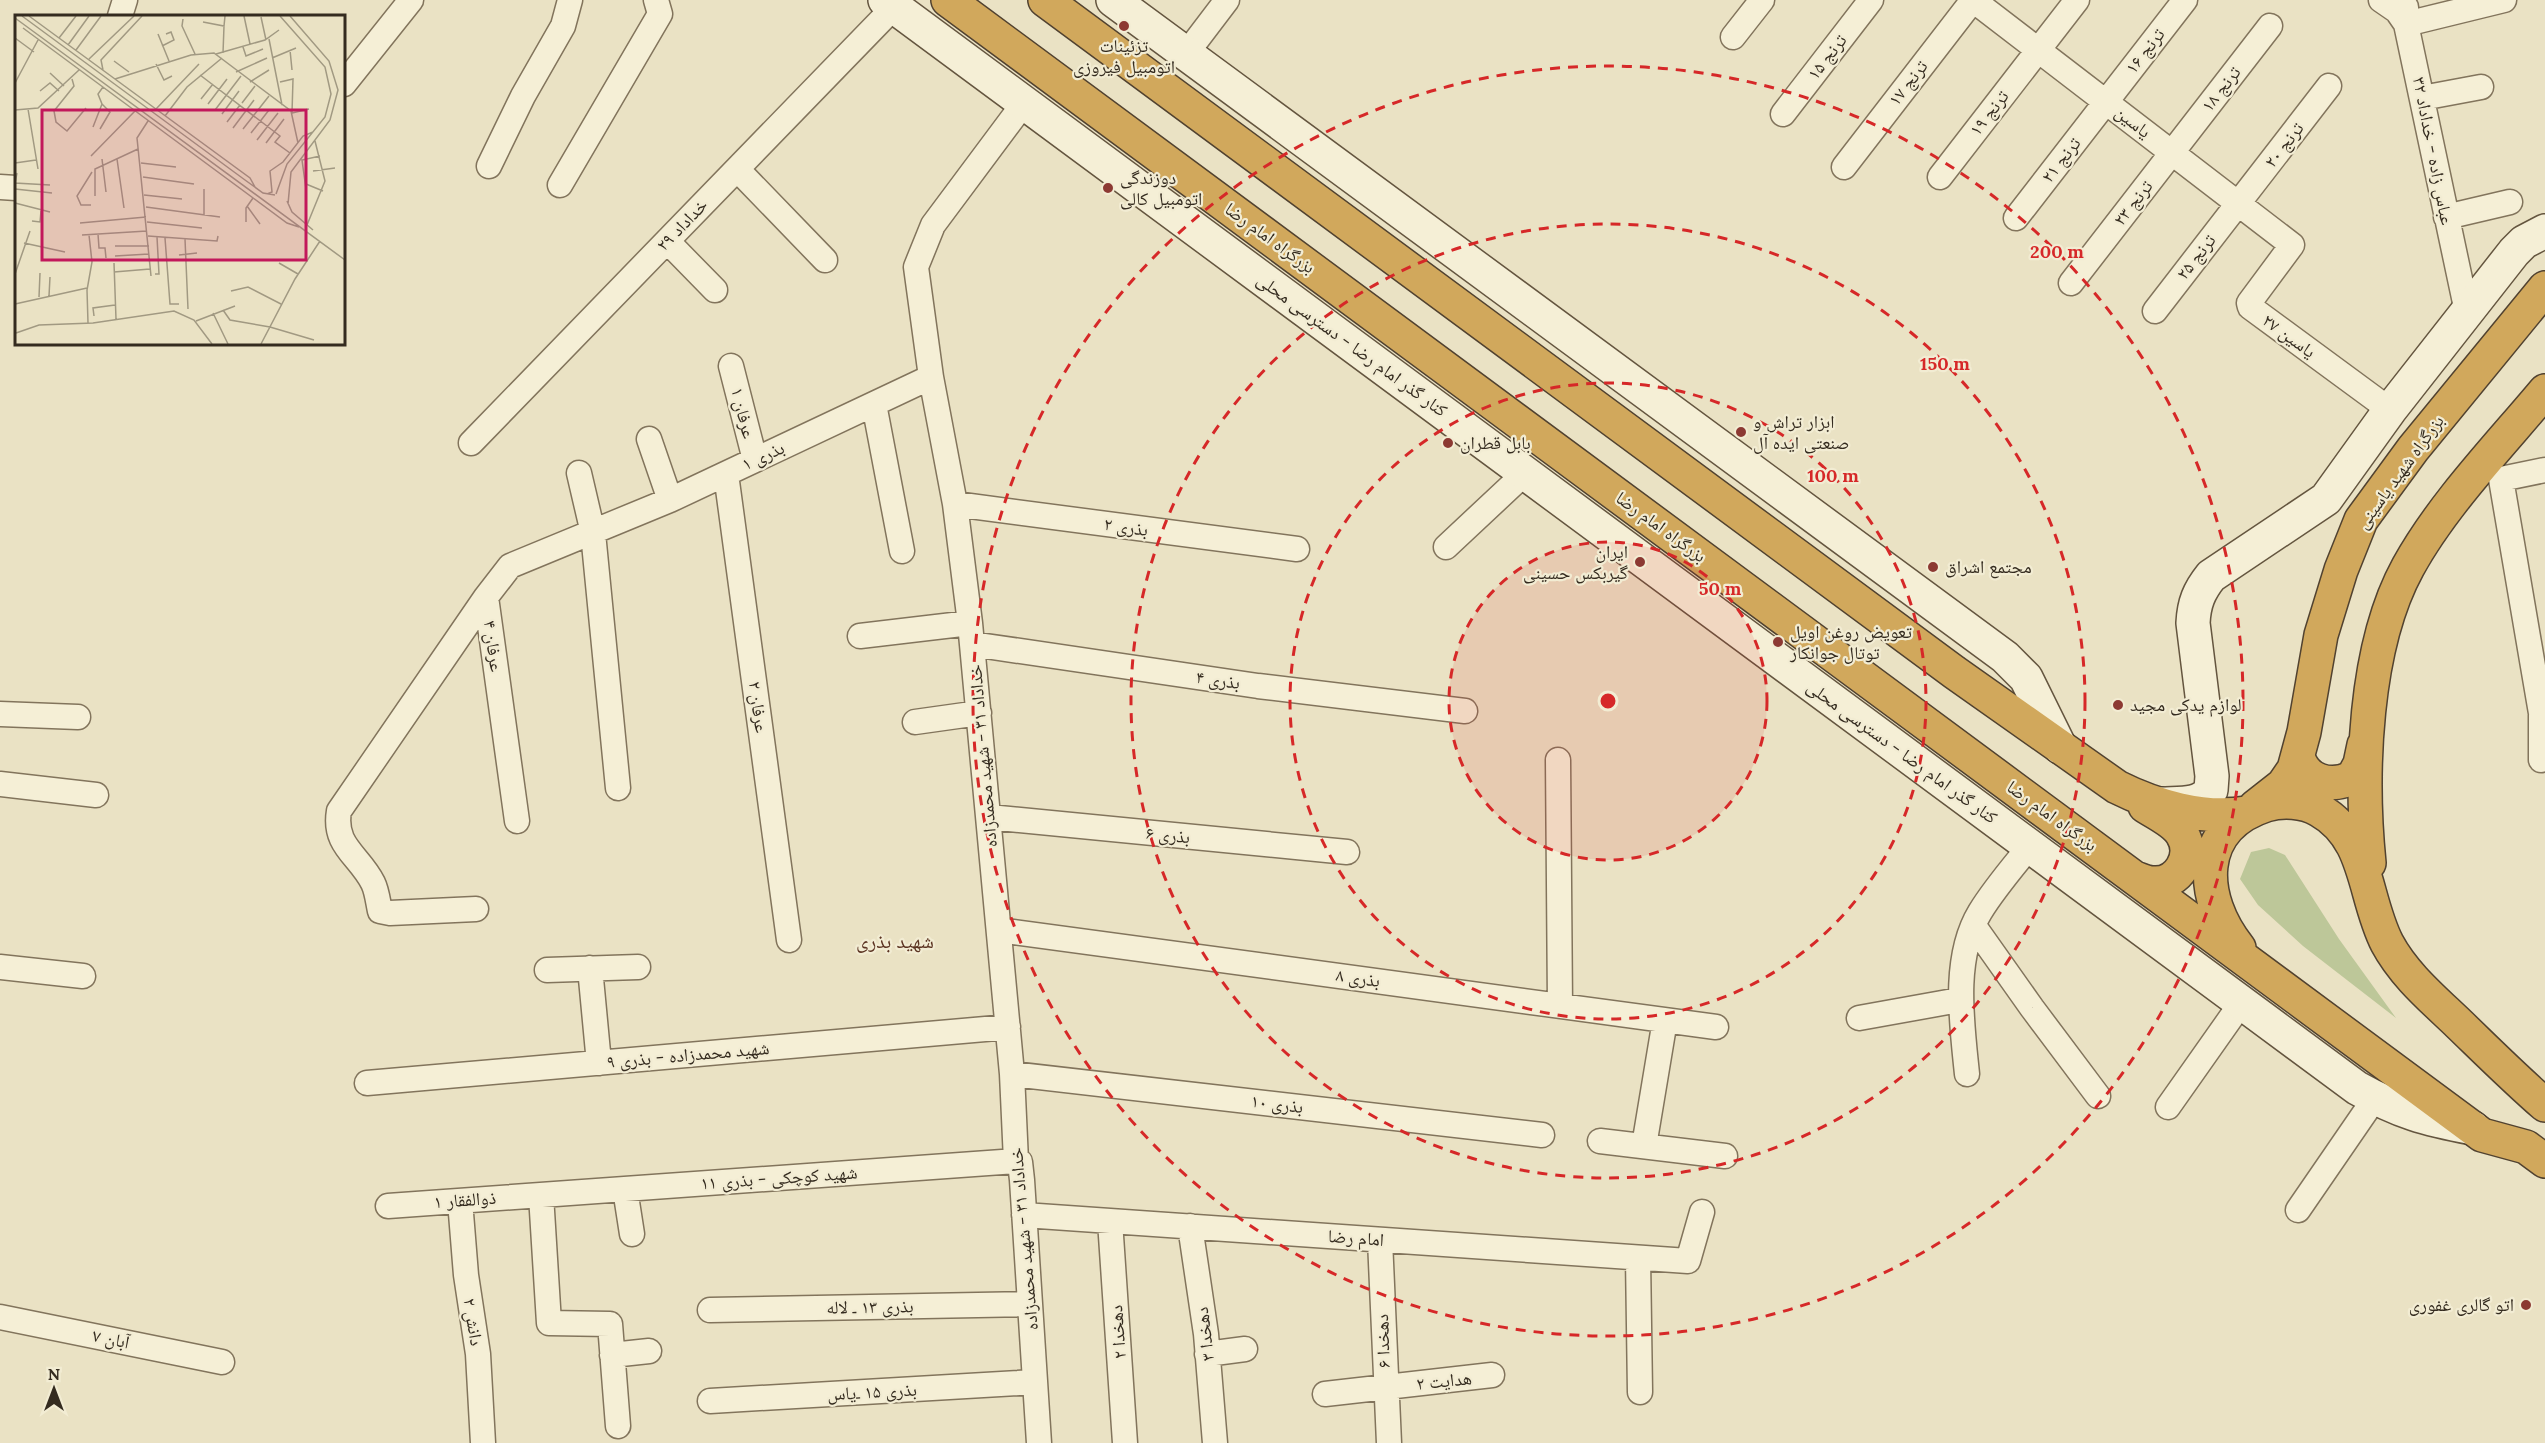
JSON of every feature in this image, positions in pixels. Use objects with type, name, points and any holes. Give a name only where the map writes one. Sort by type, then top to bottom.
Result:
[{"type":"highway","name":"بزرگراه امام رضا","points":[[948,0],[2482,1135],[2535,1154]]},
{"type":"highway","points":[[1045,0],[1954,672],[2176,827],[2186,842],[2184,865],[2174,877],[2160,883],[2135,878]]},
{"type":"highway","name":"بزرگراه شهید یاسینی","points":[[2253,965],[2226,932],[2212,899],[2210,864],[2215,847],[2224,832],[2283,785],[2294,770],[2321,635],[2361,520],[2413,449],[2545,288]]},
{"type":"highway","points":[[2298,756],[2303,770],[2315,779],[2336,783],[2353,777],[2360,764],[2387,620],[2407,568],[2442,516],[2545,391]]},
{"type":"highway","points":[[2366,734],[2366,832],[2373,906]]},
{"type":"highway","points":[[2117,787],[2132,795],[2160,804],[2220,816],[2249,811],[2273,802],[2295,802],[2316,808],[2335,819],[2349,836],[2358,855],[2373,906],[2387,942],[2410,977],[2535,1096]]},
{"type":"main road","points":[[1113,0],[2017,667],[2026,678],[2060,747]]},
{"type":"main road","name":"کنار گذر امام رضا - دسترسی محلی","points":[[890,3],[2357,1088],[2424,1118],[2473,1128]]},
{"type":"main road","points":[[1024,103],[1044,71]]},
{"type":"main road","points":[[2160,804],[2200,800],[2211,790],[2212,776],[2193,623],[2194,605],[2200,589],[2211,576],[2326,499],[2390,410],[2514,252],[2524,242],[2545,231]]},
{"type":"main road","points":[[1318,273],[1375,362]]},
{"type":"main road","points":[[1570,388],[1705,436]]},
{"type":"main road","points":[[2326,499],[2361,520]]},
{"type":"main road","points":[[1731,625],[1823,647]]},
{"type":"street","points":[[120,15],[124,0]]},
{"type":"street","points":[[345,83],[411,0]]},
{"type":"street","points":[[489,166],[523,96],[563,26],[570,0]]},
{"type":"street","points":[[560,185],[660,14],[656,0]]},
{"type":"street","points":[[1186,54],[1227,0]]},
{"type":"street","points":[[1733,37],[1762,0]]},
{"type":"street","name":"ترنج ۱۵","points":[[1783,114],[1871,0]]},
{"type":"street","name":"یاسین","points":[[1973,0],[2292,244]]},
{"type":"street","name":"ترنج ۱۷","points":[[1844,167],[1973,0]]},
{"type":"street","name":"ترنج ۱۹","points":[[1940,177],[2077,0]]},
{"type":"street","name":"ترنج ۱۶","points":[[2106,102],[2185,0]]},
{"type":"street","points":[[2380,0],[2397,11],[2406,24],[2504,0]]},
{"type":"street","name":"عباس زاده - خداداد ۳۲","points":[[2407,0],[2406,24],[2467,312]]},
{"type":"street","name":"خداداد ۲۹","points":[[471,443],[737,169],[890,3]]},
{"type":"street","name":"ترنج ۱۸","points":[[2172,153],[2270,26]]},
{"type":"street","name":"ترنج ۲۰","points":[[2238,203],[2329,86]]},
{"type":"street","points":[[2422,98],[2481,87]]},
{"type":"street","name":"ترنج ۲۱","points":[[2016,218],[2106,102]]},
{"type":"street","name":"خداداد ۳۱ - شهید محمدزاده","points":[[1024,103],[933,225],[916,267],[932,377],[955,504],[979,713],[1012,1074],[1016,1161],[1020,1162],[1035,1382],[1035,1443]]},
{"type":"street","name":"ترنج ۲۳","points":[[2071,283],[2172,153]]},
{"type":"street","points":[[737,169],[825,260]]},
{"type":"street","points":[[0,187],[15,188]]},
{"type":"street","points":[[2446,217],[2510,202]]},
{"type":"street","name":"ترنج ۲۵","points":[[2154,311],[2238,203]]},
{"type":"street","points":[[667,241],[715,290]]},
{"type":"street","name":"یاسین ۲۷","points":[[2292,244],[2249,303],[2250,307],[2390,410]]},
{"type":"street","name":"عرفان ۱","points":[[731,366],[755,460]]},
{"type":"street","name":"بذری ۱","points":[[593,533],[670,500],[932,377]]},
{"type":"street","points":[[874,404],[902,551]]},
{"type":"street","points":[[649,439],[670,500]]},
{"type":"street","points":[[2541,760],[2543,713],[2501,479],[2545,470]]},
{"type":"street","points":[[579,473],[593,533],[618,788]]},
{"type":"street","points":[[1446,547],[1525,473]]},
{"type":"street","name":"عرفان ۲","points":[[726,474],[789,940]]},
{"type":"street","name":"بذری ۲","points":[[955,504],[1297,549]]},
{"type":"street","name":"عرفان ۴","points":[[517,821],[486,597],[510,566],[593,533]]},
{"type":"street","points":[[476,909],[390,913],[380,911],[373,883],[341,840],[337,824],[339,811],[486,597]]},
{"type":"street","name":"بذری ۴","points":[[860,636],[971,634],[1257,686],[1465,711]]},
{"type":"street","points":[[915,722],[979,713]]},
{"type":"street","points":[[0,714],[78,717]]},
{"type":"street","points":[[1558,760],[1560,1006]]},
{"type":"street","points":[[0,784],[96,795]]},
{"type":"street","name":"بذری ۶","points":[[989,817],[1347,852]]},
{"type":"street","points":[[1967,1074],[1959,1000],[1968,942],[1979,913],[2030,846]]},
{"type":"street","points":[[1974,926],[2098,1096]]},
{"type":"street","name":"بذری ۸","points":[[999,930],[1716,1027]]},
{"type":"street","points":[[547,970],[638,967]]},
{"type":"street","points":[[0,968],[83,976]]},
{"type":"street","points":[[590,968],[599,1063]]},
{"type":"street","points":[[1859,1018],[1959,1000]]},
{"type":"street","points":[[2168,1107],[2242,1002]]},
{"type":"street","points":[[1644,1146],[1665,1020]]},
{"type":"street","name":"شهید محمدزاده - بذری ۹","points":[[367,1083],[1008,1027]]},
{"type":"street","name":"بذری ۱۰","points":[[1012,1074],[1542,1135]]},
{"type":"street","points":[[2298,1210],[2375,1098]]},
{"type":"street","points":[[1600,1141],[1725,1156]]},
{"type":"street","name":"شهید کوچکی - بذری ۱۱","points":[[541,1195],[1016,1161]]},
{"type":"street","points":[[625,1189],[632,1234]]},
{"type":"street","points":[[541,1195],[549,1323],[610,1324],[618,1426]]},
{"type":"street","name":"ذوالفقار ۱","points":[[388,1206],[541,1195]]},
{"type":"street","name":"دانش ۲","points":[[460,1201],[466,1275],[478,1354],[483,1443]]},
{"type":"street","name":"امام رضا","points":[[1024,1215],[1688,1261],[1702,1212]]},
{"type":"street","name":"دهخدا ۲","points":[[1110,1221],[1125,1443]]},
{"type":"street","name":"دهخدا ۳","points":[[1190,1226],[1208,1354],[1215,1443]]},
{"type":"street","name":"دهخدا ۶","points":[[1380,1240],[1389,1443]]},
{"type":"street","points":[[1638,1258],[1640,1392]]},
{"type":"street","name":"بذری ۱۳ ـ لاله","points":[[710,1310],[1030,1304]]},
{"type":"street","name":"آبان ۷","points":[[0,1317],[222,1362]]},
{"type":"street","points":[[1208,1354],[1245,1349]]},
{"type":"street","points":[[612,1355],[649,1351]]},
{"type":"street","name":"هدایت ۲","points":[[1325,1394],[1492,1375]]},
{"type":"street","name":"بذری ۱۵ ـ‌یاس","points":[[710,1401],[1035,1382]]},
{"type":"green space","points":[[2269,848],[2285,855],[2339,939],[2396,1018],[2303,946],[2258,905],[2240,879],[2251,852]]},
{"type":"place","name":"تزئینات اتومبیل فیروزی","points":[[1124,26]]},
{"type":"place","name":"دوزندگی اتومبیل کالی","points":[[1108,188]]},
{"type":"place","name":"ابزار تراش و صنعتی ایده آل","points":[[1741,432]]},
{"type":"place","name":"بابل قطران","points":[[1448,443]]},
{"type":"place","name":"ایران گیربکس حسینی","points":[[1640,562]]},
{"type":"place","name":"مجتمع اشراق","points":[[1933,567]]},
{"type":"place","name":"تعویض روغن اویل توتال جوانکار","points":[[1778,642]]},
{"type":"place","name":"لوازم یدکی مجید","points":[[2118,705]]},
{"type":"place","name":"اتو گالری غفوری","points":[[2526,1305]]},
{"type":"district","name":"شهید بذری","points":[[895,941]]}]
